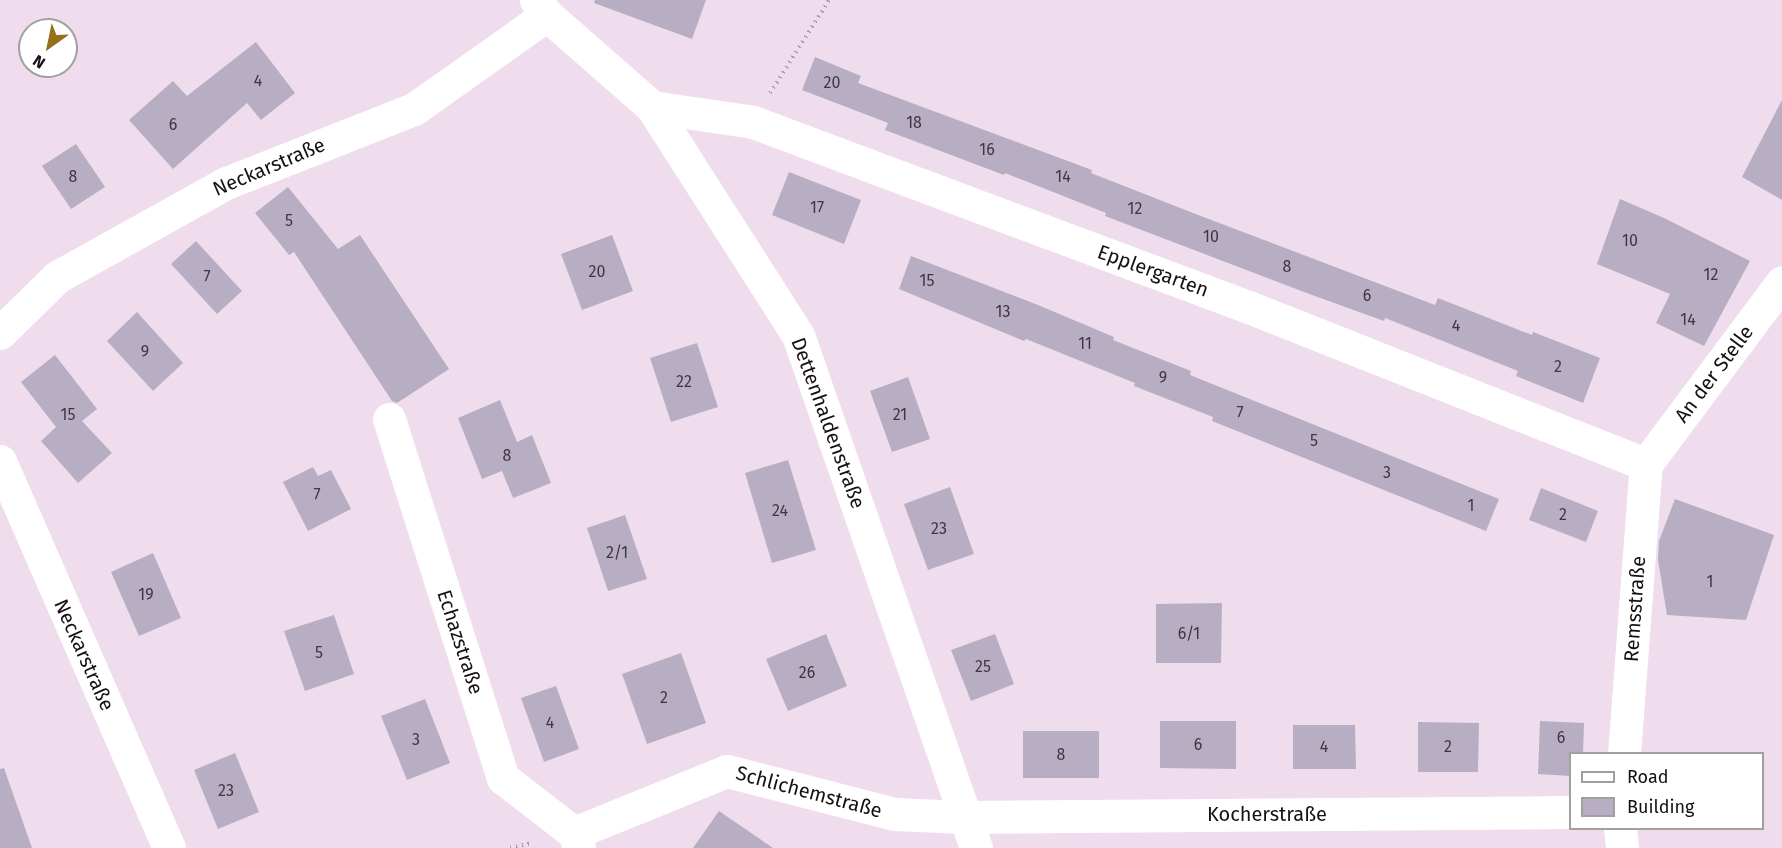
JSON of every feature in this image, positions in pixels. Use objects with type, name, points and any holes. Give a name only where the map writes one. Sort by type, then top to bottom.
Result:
[{"type":"street","name":"Dettenhaldenstraße","points":[[542,8],[652,107],[798,335],[976,848]]},
{"type":"street","name":"Neckarstraße","points":[[0,333],[57,277],[226,183],[414,108],[542,8]]},
{"type":"street","name":"Epplergarten","points":[[652,107],[753,122],[1251,308],[1646,464]]},
{"type":"street","name":"An der Stelle","points":[[1646,464],[1782,282]]},
{"type":"street","name":"Echazstraße","points":[[389,419],[503,778],[577,840]]},
{"type":"street","name":"Neckarstraße","points":[[0,461],[168,848]]},
{"type":"street","name":"Remsstraße","points":[[1624,752],[1646,464]]},
{"type":"street","name":"Schlichemstraße","points":[[577,840],[727,771],[895,814],[964,817]]},
{"type":"street","name":"Kocherstraße","points":[[964,817],[1569,812]]},
{"type":"street","points":[[1620,830],[1622,848]]},
{"type":"path","points":[[753,122],[829,0]]},
{"type":"building","points":[[595,0],[706,0],[692,39],[594,3]]},
{"type":"building","points":[[256,42],[295,93],[261,120],[247,103],[173,169],[129,120],[173,81],[187,96]]},
{"type":"building","points":[[815,57],[861,76],[858,83],[1092,170],[1091,173],[1193,213],[1435,305],[1438,298],[1532,335],[1533,332],[1600,358],[1583,403],[1516,376],[1518,371],[1385,318],[1384,321],[1304,292],[1105,216],[1106,213],[1005,173],[1004,175],[885,130],[888,123],[802,90]]},
{"type":"building","points":[[1782,100],[1782,200],[1742,177]]},
{"type":"building","points":[[76,144],[105,187],[71,209],[42,166]]},
{"type":"building","points":[[789,172],[861,200],[844,244],[772,215]]},
{"type":"building","points":[[288,187],[338,249],[360,235],[449,369],[397,403],[392,401],[294,252],[289,255],[255,213]]},
{"type":"building","points":[[1620,199],[1750,261],[1704,346],[1656,323],[1670,294],[1597,264]]},
{"type":"building","points":[[612,235],[633,291],[582,310],[561,254]]},
{"type":"building","points":[[196,241],[242,291],[217,314],[171,264]]},
{"type":"building","points":[[911,256],[1114,337],[1113,340],[1191,371],[1190,375],[1499,499],[1486,531],[1212,421],[1213,417],[1134,386],[1135,383],[1026,339],[1024,341],[899,289]]},
{"type":"building","points":[[137,312],[183,363],[153,391],[107,341]]},
{"type":"building","points":[[697,343],[718,407],[671,422],[650,358]]},
{"type":"building","points":[[55,355],[97,409],[82,421],[112,453],[78,483],[41,441],[56,427],[21,382]]},
{"type":"building","points":[[908,377],[930,439],[892,452],[870,391]]},
{"type":"building","points":[[500,400],[517,442],[532,435],[551,483],[513,498],[502,471],[482,479],[458,418]]},
{"type":"building","points":[[788,460],[816,550],[772,563],[745,473]]},
{"type":"building","points":[[313,467],[318,476],[331,470],[351,509],[308,531],[283,482]]},
{"type":"building","points":[[950,487],[974,554],[928,570],[904,504]]},
{"type":"building","points":[[1541,488],[1598,511],[1586,542],[1529,520]]},
{"type":"building","points":[[1675,499],[1774,535],[1746,620],[1667,615],[1658,560],[1659,541]]},
{"type":"building","points":[[625,515],[647,579],[608,591],[587,528]]},
{"type":"building","points":[[153,553],[181,618],[139,636],[111,572]]},
{"type":"building","points":[[1222,603],[1221,663],[1156,663],[1156,604]]},
{"type":"building","points":[[334,615],[354,674],[305,691],[284,631]]},
{"type":"building","points":[[826,634],[847,686],[788,711],[766,659]]},
{"type":"building","points":[[995,634],[1014,684],[971,701],[951,650]]},
{"type":"building","points":[[681,653],[706,723],[647,744],[622,674]]},
{"type":"building","points":[[556,686],[579,749],[544,762],[521,698]]},
{"type":"building","points":[[425,699],[450,763],[407,780],[381,716]]},
{"type":"building","points":[[1160,721],[1236,721],[1236,769],[1160,768]]},
{"type":"building","points":[[1540,721],[1584,723],[1583,752],[1569,752],[1569,776],[1538,774]]},
{"type":"building","points":[[1418,722],[1479,723],[1478,772],[1418,772]]},
{"type":"building","points":[[1293,725],[1355,725],[1356,769],[1293,769]]},
{"type":"building","points":[[1023,731],[1099,731],[1099,778],[1023,778]]},
{"type":"building","points":[[235,753],[259,812],[218,829],[194,770]]},
{"type":"building","points":[[4,768],[32,848],[0,848],[0,769]]},
{"type":"building","points":[[719,811],[773,848],[693,848]]}]
